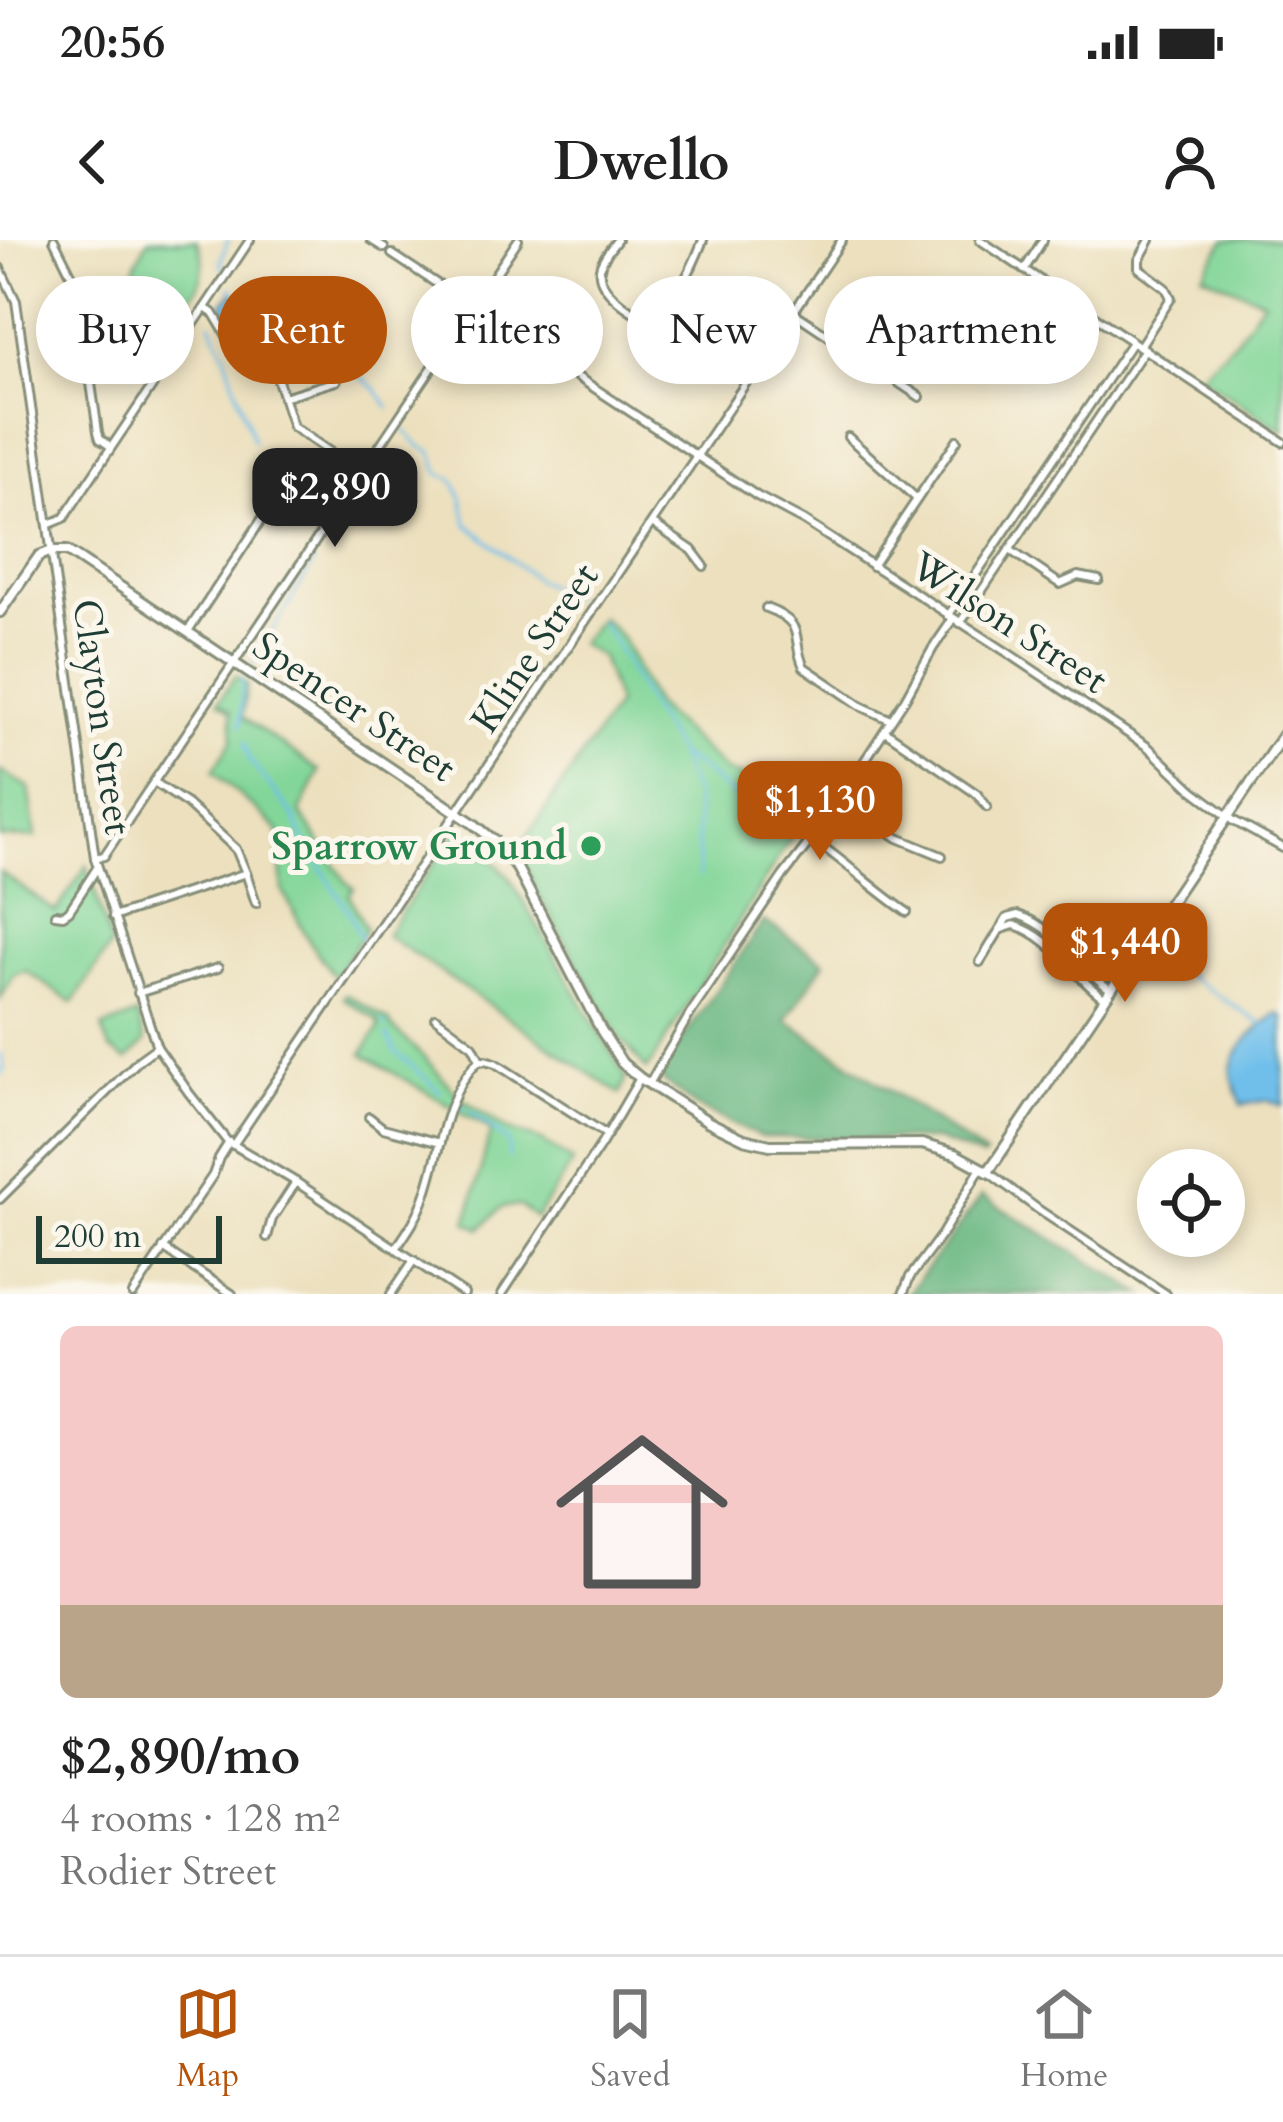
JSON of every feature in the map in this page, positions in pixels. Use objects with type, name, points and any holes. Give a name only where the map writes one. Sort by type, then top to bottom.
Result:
[{"type":"street","points":[[54,240],[77,286],[98,434],[111,447]]},
{"type":"street","points":[[48,521],[62,520],[250,240]]},
{"type":"street","name":"Wilson Street","points":[[371,240],[425,276]]},
{"type":"street","points":[[494,276],[518,240]]},
{"type":"street","points":[[617,240],[602,263],[601,278],[637,315],[650,319],[674,296],[703,240]]},
{"type":"street","name":"Kline Street","points":[[800,302],[842,240]]},
{"type":"street","points":[[980,240],[1283,442]]},
{"type":"street","points":[[954,619],[1170,301],[1170,292],[1139,268],[1150,240]]},
{"type":"street","points":[[1023,269],[1040,244]]},
{"type":"street","name":"Clayton Street","points":[[0,268],[16,301],[97,868],[157,1047],[231,1144]]},
{"type":"street","points":[[205,308],[230,341],[273,368],[293,427],[361,473]]},
{"type":"street","points":[[800,317],[920,397]]},
{"type":"street","points":[[502,1294],[782,876],[840,798],[912,689],[937,641],[1010,550],[1139,346]]},
{"type":"street","points":[[283,397],[327,384]]},
{"type":"street","points":[[95,858],[106,854],[421,384]]},
{"type":"street","name":"Wilson Street","points":[[588,384],[1148,747],[1197,794],[1283,848]]},
{"type":"street","name":"Kline Street","points":[[133,1294],[213,1175],[218,1157],[745,384]]},
{"type":"street","points":[[848,437],[917,499]]},
{"type":"street","points":[[872,566],[957,440]]},
{"type":"street","points":[[188,631],[280,492],[328,523]]},
{"type":"street","points":[[652,523],[690,548],[704,566]]},
{"type":"street","points":[[1010,550],[1058,584],[1078,576],[1099,580]]},
{"type":"street","points":[[0,611],[38,557],[52,551]]},
{"type":"street","name":"Spencer Street","points":[[52,551],[70,553],[488,835],[511,860],[608,1042],[622,1063],[644,1081],[750,1142],[778,1146],[922,1144],[944,1150],[984,1170],[1166,1294]]},
{"type":"street","points":[[766,608],[782,615],[796,630],[804,667],[891,720]]},
{"type":"street","points":[[884,731],[977,794],[987,807]]},
{"type":"street","points":[[904,1294],[910,1277],[1283,735]]},
{"type":"street","points":[[154,782],[190,806],[236,849],[256,903]]},
{"type":"street","points":[[840,798],[898,838],[942,856]]},
{"type":"street","points":[[812,839],[907,912]]},
{"type":"street","points":[[55,914],[69,911],[97,868]]},
{"type":"street","points":[[113,917],[246,873]]},
{"type":"street","points":[[980,962],[1005,926],[1012,925],[1039,935],[1083,983],[1107,994]]},
{"type":"street","points":[[558,943],[566,935]]},
{"type":"street","points":[[138,993],[218,968]]},
{"type":"street","points":[[436,1018],[474,1047],[480,1060]]},
{"type":"street","points":[[0,1199],[157,1047]]},
{"type":"street","points":[[396,1248],[425,1197],[455,1091],[480,1060],[495,1063],[607,1135]]},
{"type":"street","points":[[369,1117],[386,1128],[440,1143]]},
{"type":"street","points":[[231,1144],[464,1294]]},
{"type":"street","points":[[267,1237],[296,1182]]},
{"type":"street","points":[[163,1248],[232,1294]]},
{"type":"street","points":[[391,1294],[414,1260]]},
{"type":"green space","points":[[148,240],[196,240],[203,261],[194,291],[194,276],[133,276]]},
{"type":"green space","points":[[1225,240],[1283,240],[1283,431],[1199,375],[1237,338],[1263,300],[1203,274]]},
{"type":"green space","points":[[601,617],[622,638],[654,704],[727,772],[759,781],[807,812],[647,1070],[620,1038],[522,857],[522,844],[617,704],[601,657],[579,644]]},
{"type":"green space","points":[[236,676],[247,684],[242,717],[319,771],[300,812],[354,888],[349,895],[366,929],[335,977],[310,943],[283,891],[279,831],[213,771],[233,739],[231,711],[218,702]]},
{"type":"green space","points":[[0,771],[29,787],[36,837],[0,838]]},
{"type":"green space","points":[[458,828],[508,875],[626,1078],[620,1094],[386,935]]},
{"type":"green space","points":[[87,865],[111,945],[73,1003],[26,971],[14,974],[0,999],[0,872],[56,912]]},
{"type":"green space","points":[[764,921],[825,962],[786,1020],[985,1155],[983,1158],[936,1140],[761,1137],[695,1106],[657,1076]]},
{"type":"green space","points":[[346,994],[389,1021],[461,1098],[506,1129],[542,1141],[573,1162],[536,1218],[520,1206],[502,1207],[480,1229],[467,1222],[491,1130],[362,1054],[379,1028],[378,1021],[343,998]]},
{"type":"green space","points":[[137,1015],[145,1042],[127,1060],[110,1049],[102,1028]]},
{"type":"green space","points":[[982,1196],[1143,1294],[907,1294]]},
{"type":"water","points":[[1277,1013],[1283,1017],[1283,1106],[1268,1100],[1242,1105],[1232,1076],[1235,1057]]},
{"type":"waterway","points":[[223,269],[228,240]]},
{"type":"waterway","points":[[211,323],[253,441]]},
{"type":"waterway","points":[[369,384],[389,408]]},
{"type":"waterway","points":[[404,430],[432,452],[440,474],[453,479],[467,524],[537,580],[570,596]]},
{"type":"waterway","points":[[252,665],[314,562]]},
{"type":"waterway","points":[[576,599],[582,601]]},
{"type":"waterway","points":[[600,622],[679,756],[760,813],[793,829],[809,822]]},
{"type":"waterway","points":[[240,726],[243,678]]},
{"type":"waterway","points":[[245,743],[250,761],[294,816],[362,940]]},
{"type":"waterway","points":[[679,756],[696,797],[699,876]]},
{"type":"waterway","points":[[1159,957],[1263,1025]]},
{"type":"waterway","points":[[384,1022],[386,1027]]},
{"type":"waterway","points":[[387,1035],[396,1052],[441,1092]]},
{"type":"waterway","points":[[0,1053],[4,1068],[0,1075]]},
{"type":"waterway","points":[[458,1103],[465,1108]]},
{"type":"waterway","points":[[471,1112],[505,1139],[509,1157]]},
{"type":"place","name":"Sparrow Ground","points":[[591,846]]}]
